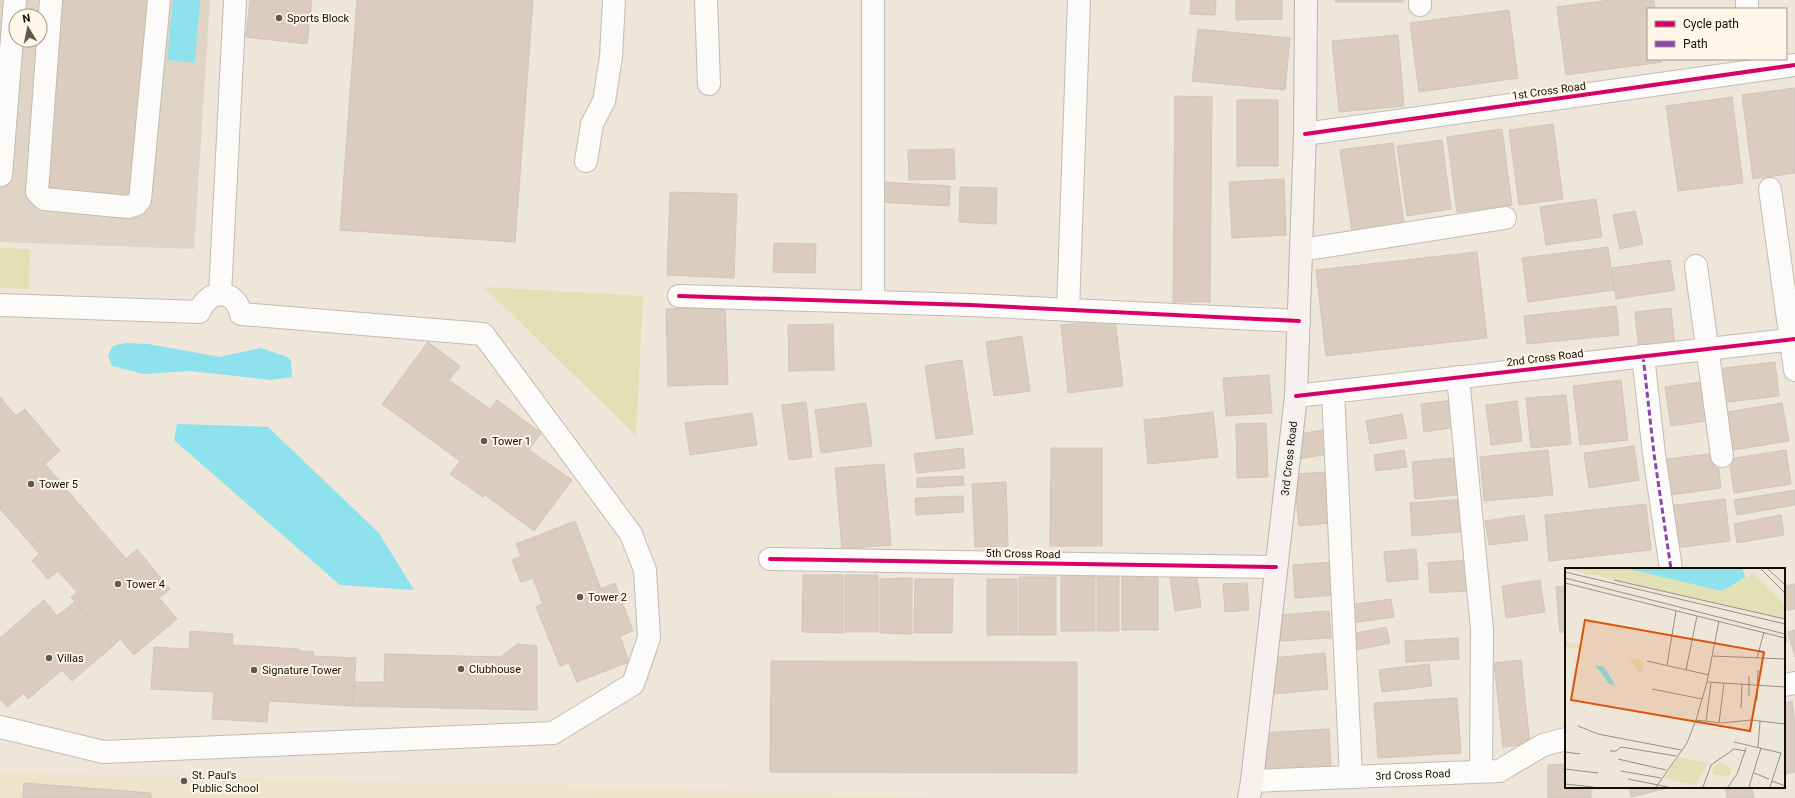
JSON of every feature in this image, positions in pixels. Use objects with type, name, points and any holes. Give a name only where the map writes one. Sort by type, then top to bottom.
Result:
[{"type":"main road","name":"3rd Cross Road","points":[[1250,790],[1296,396],[1305,134],[1306,0]]},
{"type":"street","points":[[1,175],[15,0]]},
{"type":"street","points":[[51,0],[37,192],[44,199],[128,207],[137,204],[140,200],[159,0]]},
{"type":"street","points":[[220,294],[235,0]]},
{"type":"street","points":[[586,161],[592,124],[604,100],[611,57],[614,0]]},
{"type":"street","points":[[706,0],[709,84]]},
{"type":"street","points":[[873,0],[873,302]]},
{"type":"street","points":[[1068,310],[1079,0]]},
{"type":"street","name":"1st Cross Road","points":[[1305,134],[1743,66],[1795,65]]},
{"type":"street","points":[[1770,189],[1793,339],[1795,370]]},
{"type":"street","points":[[1301,250],[1505,218]]},
{"type":"street","points":[[1696,266],[1722,456]]},
{"type":"street","points":[[0,305],[199,312],[203,302],[211,296],[220,294],[228,295],[235,300],[240,307],[241,314],[483,334],[631,534],[645,570],[649,638],[633,684],[553,733],[103,752],[0,727]]},
{"type":"street","points":[[679,296],[873,302],[1299,321]]},
{"type":"street","name":"2nd Cross Road","points":[[1296,396],[1643,356],[1708,350],[1793,339]]},
{"type":"street","points":[[1643,356],[1654,454],[1671,568]]},
{"type":"street","points":[[1458,377],[1482,630],[1481,772]]},
{"type":"street","points":[[1333,392],[1351,777]]},
{"type":"street","name":"5th Cross Road","points":[[770,560],[1276,567]]},
{"type":"street","points":[[1785,685],[1795,683]]},
{"type":"street","name":"3rd Cross Road","points":[[1250,790],[1351,777],[1499,771],[1543,745],[1565,739]]},
{"type":"shaded area","points":[[0,0],[210,0],[194,249],[0,242]]},
{"type":"shaded area","name":"St. Paul's Public School","points":[[0,772],[725,790],[943,798],[0,798]]},
{"type":"green space","points":[[0,248],[30,249],[29,289],[0,288]]},
{"type":"green space","points":[[484,287],[643,296],[636,436]]},
{"type":"water","points":[[173,0],[200,0],[195,63],[167,60]]},
{"type":"water","points":[[125,343],[148,344],[220,357],[261,348],[288,357],[291,361],[292,377],[271,380],[190,371],[143,374],[112,366],[108,355],[113,346]]},
{"type":"water","points":[[177,424],[268,427],[379,533],[414,590],[340,585],[174,440]]},
{"type":"building","points":[[63,0],[155,0],[137,202],[46,194]]},
{"type":"building","name":"Sports Block","points":[[250,0],[312,0],[307,44],[246,37]]},
{"type":"building","points":[[357,0],[533,0],[515,242],[340,230]]},
{"type":"building","points":[[1191,0],[1216,0],[1215,15],[1190,14]]},
{"type":"building","points":[[1236,0],[1282,0],[1282,19],[1236,20]]},
{"type":"building","points":[[1335,0],[1403,0],[1403,2],[1335,2]]},
{"type":"building","points":[[1610,0],[1654,0],[1655,8],[1647,8],[1647,60],[1661,60],[1662,62],[1566,75],[1557,7]]},
{"type":"building","points":[[1509,10],[1518,78],[1419,92],[1410,23]]},
{"type":"building","points":[[1198,29],[1290,38],[1285,90],[1192,81]]},
{"type":"building","points":[[1398,35],[1404,106],[1339,112],[1332,41]]},
{"type":"building","points":[[1795,88],[1795,173],[1753,179],[1742,95]]},
{"type":"building","points":[[1175,96],[1212,97],[1210,302],[1173,302]]},
{"type":"building","points":[[1732,97],[1743,183],[1678,191],[1666,106]]},
{"type":"building","points":[[1237,100],[1278,100],[1278,166],[1237,166]]},
{"type":"building","points":[[1553,124],[1563,199],[1519,205],[1509,130]]},
{"type":"building","points":[[1502,129],[1512,205],[1457,212],[1447,137]]},
{"type":"building","points":[[1442,140],[1451,209],[1407,216],[1397,146]]},
{"type":"building","points":[[1393,143],[1404,224],[1352,231],[1340,150]]},
{"type":"building","points":[[954,149],[955,179],[909,180],[908,150]]},
{"type":"building","points":[[1284,179],[1286,235],[1232,238],[1229,182]]},
{"type":"building","points":[[880,182],[950,186],[949,206],[879,202]]},
{"type":"building","points":[[960,187],[997,188],[996,224],[959,222]]},
{"type":"building","points":[[670,192],[737,194],[734,278],[667,275]]},
{"type":"building","points":[[1596,199],[1602,237],[1546,245],[1540,207]]},
{"type":"building","points":[[1635,211],[1643,244],[1620,249],[1613,215]]},
{"type":"building","points":[[774,243],[816,244],[815,273],[773,272]]},
{"type":"building","points":[[1608,247],[1614,290],[1528,302],[1522,258]]},
{"type":"building","points":[[1477,252],[1487,338],[1326,356],[1316,270]]},
{"type":"building","points":[[1670,260],[1675,290],[1616,299],[1612,268]]},
{"type":"building","points":[[1616,306],[1619,335],[1527,344],[1524,316]]},
{"type":"building","points":[[725,307],[728,384],[668,386],[666,309]]},
{"type":"building","points":[[1671,308],[1675,347],[1639,351],[1635,312]]},
{"type":"building","points":[[1115,319],[1123,386],[1068,393],[1061,325]]},
{"type":"building","points":[[833,324],[834,370],[789,371],[788,325]]},
{"type":"building","points":[[1022,336],[1030,391],[994,396],[986,342]]},
{"type":"building","name":"Tower 1","points":[[428,342],[460,366],[449,380],[490,409],[497,400],[541,433],[529,450],[572,480],[534,531],[485,495],[483,497],[450,474],[460,461],[382,404]]},
{"type":"building","points":[[962,360],[973,434],[936,439],[925,366]]},
{"type":"building","points":[[1775,362],[1779,396],[1719,403],[1715,369]]},
{"type":"building","points":[[1269,375],[1272,413],[1226,416],[1223,378]]},
{"type":"building","points":[[1621,380],[1628,440],[1580,445],[1573,386]]},
{"type":"building","points":[[1701,382],[1706,421],[1671,426],[1665,387]]},
{"type":"building","points":[[1566,395],[1571,444],[1531,448],[1526,398]]},
{"type":"building","name":"Tower 5","points":[[0,397],[16,416],[25,409],[60,451],[45,464],[79,504],[31,544],[0,509]]},
{"type":"building","points":[[1453,400],[1457,427],[1424,432],[1421,404]]},
{"type":"building","points":[[1517,401],[1522,441],[1491,445],[1486,405]]},
{"type":"building","points":[[806,402],[812,457],[789,460],[782,405]]},
{"type":"building","points":[[866,403],[872,446],[821,453],[815,410]]},
{"type":"building","points":[[1782,403],[1789,441],[1727,451],[1721,413]]},
{"type":"building","points":[[1213,412],[1218,457],[1148,464],[1144,420]]},
{"type":"building","points":[[752,413],[757,445],[690,455],[685,423]]},
{"type":"building","points":[[1402,414],[1407,438],[1370,444],[1366,421]]},
{"type":"building","points":[[1266,423],[1268,477],[1237,478],[1236,424]]},
{"type":"building","points":[[1323,430],[1328,454],[1299,459],[1294,435]]},
{"type":"building","points":[[1634,446],[1639,480],[1589,488],[1584,453]]},
{"type":"building","points":[[963,448],[965,468],[917,473],[914,454]]},
{"type":"building","points":[[1051,448],[1102,448],[1102,546],[1050,546]]},
{"type":"building","points":[[1404,450],[1407,467],[1376,471],[1374,455]]},
{"type":"building","points":[[1548,450],[1553,495],[1484,501],[1480,457]]},
{"type":"building","points":[[1786,450],[1791,484],[1734,493],[1729,459]]},
{"type":"building","points":[[1717,453],[1721,488],[1663,496],[1658,460]]},
{"type":"building","points":[[1462,457],[1465,494],[1415,499],[1412,462]]},
{"type":"building","points":[[884,464],[891,545],[842,549],[835,468]]},
{"type":"building","points":[[1326,472],[1331,523],[1299,526],[1294,474]]},
{"type":"building","points":[[963,476],[964,485],[917,488],[917,478]]},
{"type":"building","points":[[1006,482],[1008,546],[975,547],[972,484]]},
{"type":"building","points":[[1795,490],[1795,505],[1737,515],[1734,500]]},
{"type":"building","points":[[963,496],[964,512],[916,515],[915,498]]},
{"type":"building","points":[[1467,499],[1469,531],[1412,536],[1410,503]]},
{"type":"building","points":[[1725,499],[1730,541],[1674,548],[1668,506]]},
{"type":"building","name":"Tower 4","points":[[79,504],[126,559],[137,549],[170,589],[159,598],[177,619],[134,655],[120,639],[113,646],[71,597],[77,592],[58,571],[48,579],[32,561],[39,554],[31,544]]},
{"type":"building","points":[[1646,504],[1651,550],[1549,561],[1545,515]]},
{"type":"building","points":[[1524,515],[1528,540],[1489,545],[1485,521]]},
{"type":"building","points":[[1781,515],[1784,535],[1737,543],[1734,524]]},
{"type":"building","name":"Tower 2","points":[[575,521],[601,589],[615,583],[633,631],[620,636],[629,662],[577,682],[569,663],[560,666],[536,607],[543,604],[533,578],[521,582],[512,560],[521,556],[516,544]]},
{"type":"building","points":[[1416,549],[1418,579],[1387,582],[1384,552]]},
{"type":"building","points":[[1467,560],[1469,591],[1430,593],[1428,563]]},
{"type":"building","points":[[1334,562],[1337,595],[1295,598],[1293,565]]},
{"type":"building","points":[[1122,572],[1158,572],[1158,630],[1122,630]]},
{"type":"building","points":[[803,575],[843,575],[843,633],[802,632]]},
{"type":"building","points":[[845,575],[878,575],[878,632],[845,632]]},
{"type":"building","points":[[1097,575],[1119,575],[1119,631],[1097,631]]},
{"type":"building","points":[[1197,575],[1201,607],[1175,611],[1170,578]]},
{"type":"building","points":[[1061,576],[1095,576],[1095,631],[1061,631]]},
{"type":"building","points":[[1019,577],[1056,577],[1056,635],[1019,635]]},
{"type":"building","points":[[912,578],[912,634],[880,633],[880,579]]},
{"type":"building","points":[[915,579],[953,579],[952,633],[914,633]]},
{"type":"building","points":[[987,579],[1017,579],[1017,635],[987,635]]},
{"type":"building","points":[[1540,580],[1545,612],[1506,618],[1502,586]]},
{"type":"building","points":[[1247,583],[1249,610],[1225,612],[1223,584]]},
{"type":"building","points":[[1795,584],[1795,609],[1785,611],[1785,586]]},
{"type":"building","points":[[1565,586],[1565,632],[1560,632],[1556,587]]},
{"type":"building","points":[[1391,599],[1394,617],[1351,623],[1348,605]]},
{"type":"building","name":"Villas","points":[[44,600],[57,616],[75,602],[113,646],[72,681],[62,670],[28,699],[24,693],[7,707],[0,699],[0,638]]},
{"type":"building","points":[[1329,611],[1331,638],[1280,641],[1279,615]]},
{"type":"building","points":[[1386,627],[1390,643],[1355,650],[1352,634]]},
{"type":"building","points":[[1785,627],[1787,641],[1785,641]]},
{"type":"building","points":[[1795,630],[1795,657],[1788,632]]},
{"type":"building","name":"Signature Tower","points":[[190,631],[233,634],[232,645],[299,649],[299,651],[314,652],[313,656],[356,658],[353,706],[269,701],[267,722],[212,719],[214,692],[151,689],[154,647],[189,649]]},
{"type":"building","points":[[1458,638],[1459,659],[1406,662],[1405,641]]},
{"type":"building","name":"Clubhouse","points":[[518,644],[537,646],[537,710],[353,706],[354,682],[384,682],[385,654],[500,657]]},
{"type":"building","points":[[1325,653],[1328,689],[1274,694],[1271,658]]},
{"type":"building","points":[[1521,660],[1530,744],[1503,747],[1494,663]]},
{"type":"building","points":[[771,661],[1077,662],[1077,773],[770,772]]},
{"type":"building","points":[[1429,664],[1432,686],[1382,692],[1379,670]]},
{"type":"building","points":[[1457,698],[1461,753],[1378,758],[1374,703]]},
{"type":"building","points":[[1792,701],[1795,724],[1795,772],[1785,774],[1785,703]]},
{"type":"building","points":[[1329,729],[1331,769],[1262,773],[1260,733]]},
{"type":"building","points":[[1565,764],[1565,788],[1591,788],[1591,798],[1548,798],[1548,765]]},
{"type":"building","points":[[24,783],[151,793],[151,798],[23,798]]},
{"type":"building","points":[[1629,788],[1668,788],[1631,797]]},
{"type":"building","points":[[1725,788],[1752,788],[1754,798],[1727,798]]},
{"type":"marked path","points":[[1643,356],[1654,454],[1671,568]]},
{"type":"cycle path","points":[[1305,134],[1795,65]]},
{"type":"cycle path","points":[[679,296],[970,305],[1299,321]]},
{"type":"cycle path","points":[[1296,396],[1795,339]]},
{"type":"cycle path","points":[[770,559],[1276,567]]},
{"type":"place","name":"Sports Block","points":[[279,18]]},
{"type":"place","name":"Tower 1","points":[[484,441]]},
{"type":"place","name":"Tower 5","points":[[31,484]]},
{"type":"place","name":"Tower 4","points":[[118,584]]},
{"type":"place","name":"Tower 2","points":[[580,597]]},
{"type":"place","name":"Villas","points":[[49,658]]},
{"type":"place","name":"Clubhouse","points":[[461,669]]},
{"type":"place","name":"Signature Tower","points":[[254,670]]},
{"type":"place","name":"St. Paul's Public School","points":[[184,781]]}]
